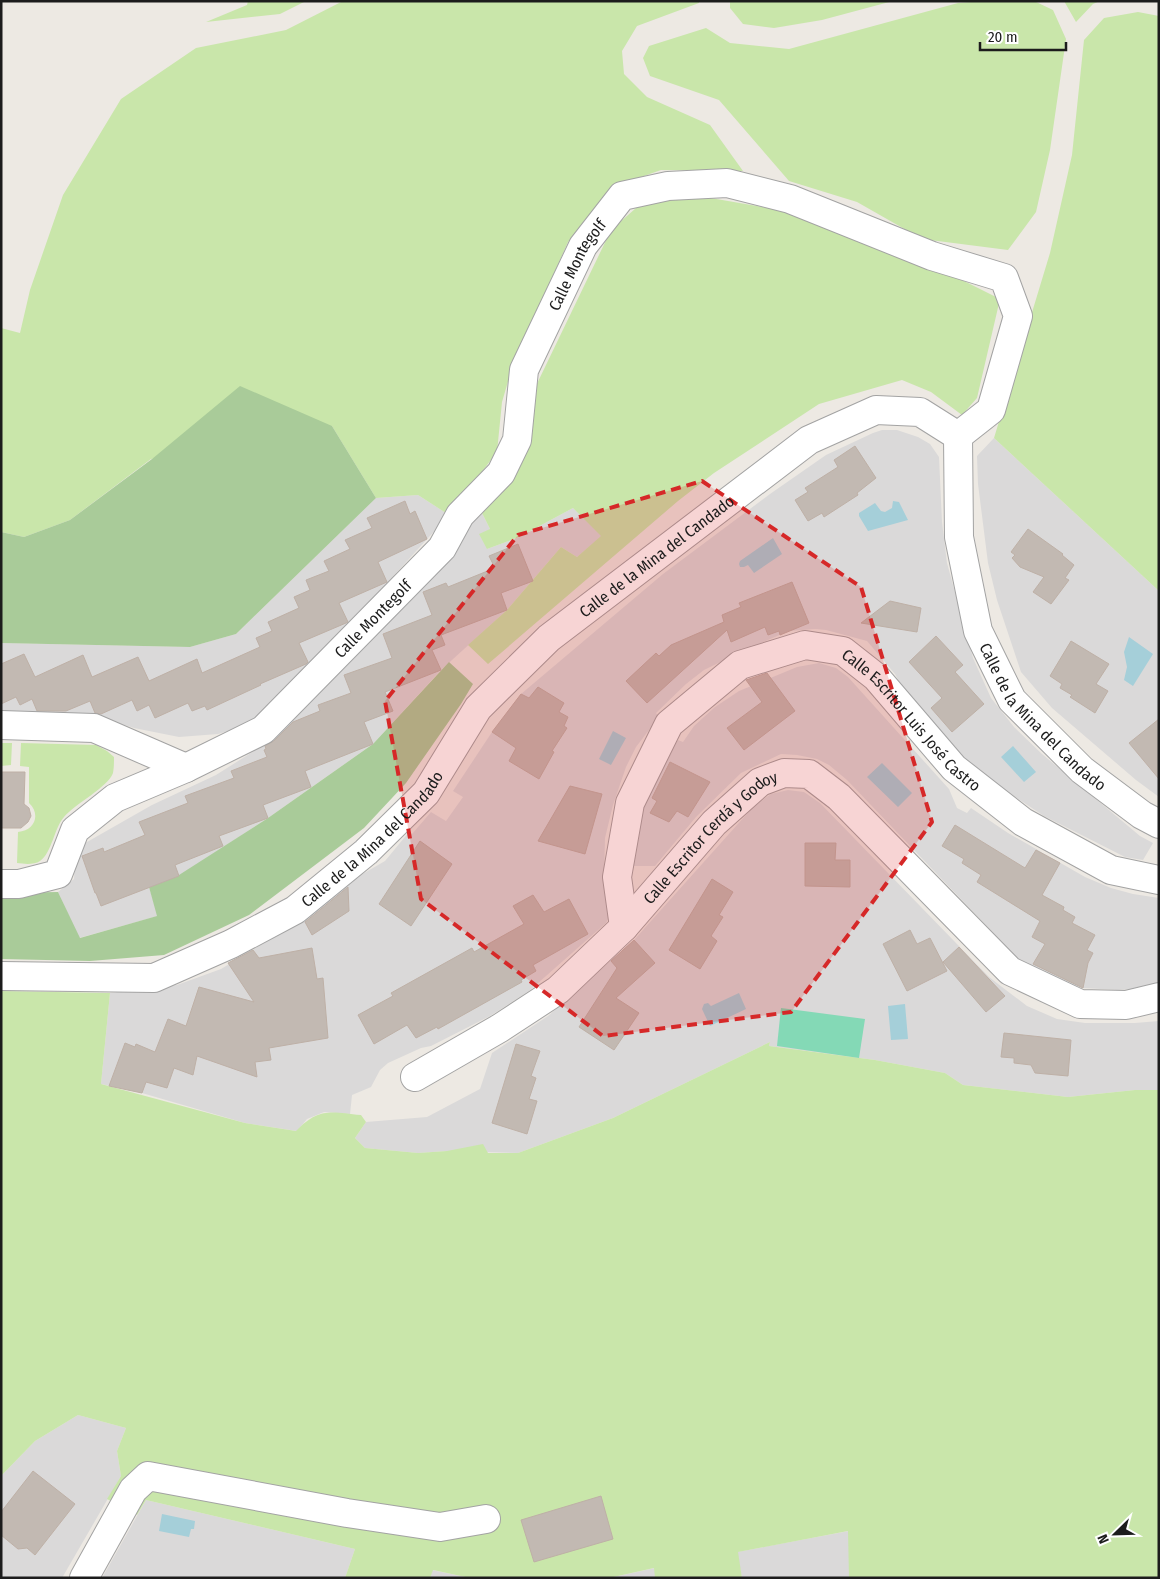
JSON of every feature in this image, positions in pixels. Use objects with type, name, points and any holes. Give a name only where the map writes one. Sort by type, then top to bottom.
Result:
[{"type":"street","name":"Calle Montegolf","points":[[1,884],[19,884],[58,874],[75,830],[115,798],[186,768],[263,730],[442,548],[460,515],[501,473],[517,440],[524,370],[583,246],[622,196],[668,186],[727,183],[790,199],[932,256],[1004,278],[1018,316],[991,410],[958,436]]},
{"type":"street","name":"Calle de la Mina del Candado","points":[[1,976],[154,978],[231,944],[295,910],[366,852],[426,794],[478,708],[549,638],[809,440],[876,410],[920,412],[958,436],[960,537],[978,631],[1012,700],[1082,770],[1142,815],[1159,824]]},
{"type":"street","name":"Calle Escritor Luis José Castro","points":[[624,927],[617,878],[630,803],[669,724],[740,665],[805,646],[843,651],[876,677],[954,768],[1023,822],[1111,870],[1159,880]]},
{"type":"street","points":[[1,725],[94,728],[186,768]]},
{"type":"street","name":"Calle Escritor Cerdá y Godoy","points":[[415,1077],[500,1028],[558,990],[624,927],[714,823],[760,782],[784,774],[808,774],[839,797],[1010,971],[1080,1004],[1126,1005],[1159,997]]},
{"type":"street","points":[[84,1578],[133,1490],[148,1476],[347,1513],[440,1527],[486,1519]]},
{"type":"highlighted area","points":[[702,481],[861,587],[932,822],[791,1012],[603,1036],[421,899],[385,701],[518,535]]},
{"type":"shaded area","points":[[882,430],[897,430],[918,437],[930,444],[939,457],[942,522],[947,563],[973,658],[991,698],[1014,727],[1042,754],[1140,836],[1153,843],[1143,860],[1125,857],[1044,816],[982,775],[936,731],[906,694],[895,674],[867,641],[826,630],[789,631],[704,670],[686,684],[656,713],[659,717],[636,747],[626,767],[613,805],[605,838],[604,880],[609,917],[606,923],[529,991],[490,1016],[431,1046],[421,1048],[388,1063],[380,1070],[371,1087],[352,1095],[350,1114],[324,1112],[307,1119],[297,1131],[245,1123],[142,1093],[101,1084],[110,993],[177,985],[221,969],[253,950],[347,883],[385,861],[409,832],[412,834],[431,812],[446,821],[463,797],[453,791],[492,732],[521,694],[663,574],[770,494],[826,455]]},
{"type":"shaded area","points":[[994,438],[1159,591],[1159,797],[1136,780],[1052,708],[1021,672],[997,600],[988,563],[978,484],[977,456]]},
{"type":"shaded area","points":[[418,495],[449,515],[387,583],[248,725],[218,734],[179,737],[134,728],[97,716],[1,713],[1,643],[190,647],[236,634],[376,498]]},
{"type":"shaded area","points":[[573,508],[602,536],[577,557],[561,547],[507,610],[441,670],[373,744],[268,818],[179,876],[149,887],[158,916],[79,938],[58,892],[74,879],[75,863],[80,846],[152,805],[216,775],[270,741],[471,516],[481,511],[490,529],[487,549],[519,537]]},
{"type":"shaded area","points":[[819,663],[836,668],[848,677],[949,789],[957,808],[967,813],[971,808],[1008,833],[1085,877],[1111,888],[1159,898],[1159,986],[1118,990],[1083,988],[1068,984],[1021,962],[847,780],[829,765],[817,759],[781,754],[741,773],[696,817],[655,866],[633,866],[636,827],[653,778],[678,740],[683,742],[694,726],[715,707],[739,691],[797,667]]},
{"type":"shaded area","points":[[788,790],[804,792],[820,803],[989,977],[1027,1006],[1057,1019],[1085,1023],[1159,1021],[1159,1090],[1135,1090],[1068,1097],[963,1085],[945,1073],[875,1060],[769,1046],[770,1042],[613,1118],[518,1153],[447,1151],[418,1153],[365,1148],[355,1138],[366,1122],[427,1117],[480,1089],[492,1053],[548,1016],[634,940],[754,806],[771,794]]},
{"type":"shaded area","points":[[78,1415],[126,1428],[117,1451],[121,1476],[62,1578],[1,1578],[1,1476],[35,1441]]},
{"type":"shaded area","points":[[146,1500],[355,1549],[345,1578],[102,1578]]},
{"type":"shaded area","points":[[849,1531],[849,1578],[742,1578],[737,1552]]},
{"type":"shaded area","points":[[655,1568],[655,1578],[609,1578]]},
{"type":"shaded area","points":[[432,1570],[470,1578],[430,1578]]},
{"type":"green space","points":[[248,1],[306,1],[280,14],[206,22],[247,5]]},
{"type":"green space","points":[[343,1],[699,1],[699,3],[637,26],[622,51],[624,74],[647,97],[710,125],[743,171],[661,170],[613,187],[568,242],[512,368],[502,402],[497,452],[449,515],[418,495],[376,498],[332,426],[151,459],[70,520],[24,537],[1,532],[1,328],[20,333],[30,290],[63,195],[121,99],[196,48],[286,30]]},
{"type":"green space","points":[[730,1],[893,1],[822,20],[774,28],[743,24],[730,8]]},
{"type":"green space","points":[[1034,1],[1053,10],[1066,39],[1050,150],[1036,212],[1008,250],[922,239],[857,202],[789,181],[719,100],[650,76],[643,58],[649,46],[706,28],[730,43],[789,49],[958,3]]},
{"type":"green space","points":[[1064,1],[1100,1],[1093,4],[1076,22]]},
{"type":"green space","points":[[1138,12],[1159,16],[1159,591],[994,438],[1050,253],[1072,155],[1084,40],[1104,18]]},
{"type":"green space","points":[[705,197],[779,210],[938,268],[1000,299],[977,398],[962,415],[931,392],[902,380],[819,404],[714,473],[678,501],[488,664],[468,645],[507,610],[561,547],[577,557],[601,536],[573,508],[519,537],[487,549],[479,534],[490,529],[481,511],[532,394],[611,230],[644,201]]},
{"type":"green space","points":[[240,386],[332,426],[376,498],[236,634],[190,647],[1,643],[1,532],[24,537],[70,520],[152,459]]},
{"type":"green space","points":[[449,662],[473,684],[406,783],[364,828],[249,915],[164,955],[90,961],[1,959],[1,893],[58,892],[80,938],[157,916],[149,887],[179,875],[268,818],[373,744]]},
{"type":"green space","points":[[1,743],[12,743],[11,765],[1,766]]},
{"type":"green space","points":[[21,743],[96,745],[114,757],[113,773],[110,778],[64,817],[44,857],[32,864],[17,863],[18,832],[29,829],[35,817],[33,807],[29,803],[29,767],[20,766]]},
{"type":"green space","points":[[1,991],[110,993],[101,1084],[245,1123],[296,1131],[312,1118],[326,1113],[361,1115],[366,1122],[355,1138],[365,1148],[418,1153],[447,1151],[483,1144],[488,1153],[518,1153],[613,1118],[770,1042],[769,1046],[875,1060],[945,1073],[963,1085],[1068,1097],[1135,1090],[1159,1090],[1159,1578],[849,1578],[848,1531],[738,1552],[742,1578],[655,1578],[654,1568],[609,1578],[470,1578],[433,1570],[430,1578],[345,1578],[355,1549],[146,1500],[137,1515],[107,1499],[121,1476],[117,1451],[126,1428],[78,1415],[35,1441],[1,1476]]},
{"type":"green space","points":[[781,1008],[865,1019],[859,1058],[777,1046]]},
{"type":"water","points":[[893,501],[899,502],[908,520],[868,531],[859,513],[875,503],[881,511],[885,512],[892,508]]},
{"type":"water","points":[[773,538],[782,554],[754,573],[748,565],[740,567],[740,561]]},
{"type":"water","points":[[1129,637],[1153,654],[1133,686],[1124,680],[1127,667],[1124,652]]},
{"type":"water","points":[[613,731],[626,738],[611,765],[599,759]]},
{"type":"water","points":[[1013,746],[1036,772],[1024,782],[1001,757]]},
{"type":"water","points":[[882,763],[912,793],[898,807],[867,777]]},
{"type":"water","points":[[739,993],[746,1009],[710,1026],[702,1009],[704,1004],[708,1003],[711,1006]]},
{"type":"water","points":[[905,1004],[908,1039],[891,1040],[888,1006]]},
{"type":"water","points":[[162,1514],[195,1521],[194,1529],[191,1529],[189,1537],[159,1531]]},
{"type":"building","points":[[855,446],[876,478],[857,493],[858,495],[824,517],[822,513],[808,521],[795,500],[808,492],[805,488],[838,467],[834,460]]},
{"type":"building","points":[[405,501],[410,514],[415,511],[427,539],[378,562],[387,582],[339,603],[348,622],[299,643],[308,662],[306,664],[207,710],[205,706],[192,711],[188,703],[155,718],[149,705],[137,711],[132,700],[101,714],[95,713],[90,701],[66,711],[37,711],[32,699],[20,705],[16,697],[1,704],[1,664],[24,654],[35,677],[83,655],[92,677],[138,657],[149,681],[197,659],[202,673],[260,647],[256,638],[272,631],[268,622],[299,608],[294,597],[310,590],[306,580],[329,571],[324,561],[350,549],[345,540],[372,528],[367,518]]},
{"type":"building","points":[[1028,529],[1063,554],[1074,565],[1065,578],[1069,580],[1051,604],[1033,592],[1044,577],[1020,567],[1012,558],[1015,555],[1011,552]]},
{"type":"building","points":[[518,544],[533,581],[501,593],[507,610],[441,635],[445,645],[432,650],[441,670],[385,692],[393,711],[364,722],[373,744],[305,771],[311,787],[263,805],[268,818],[219,836],[223,846],[175,865],[179,876],[101,906],[82,856],[103,848],[104,852],[145,835],[139,822],[188,803],[185,796],[234,778],[231,771],[267,757],[264,750],[266,749],[265,746],[274,741],[293,722],[320,711],[318,705],[351,693],[344,675],[392,658],[383,634],[432,615],[423,592],[446,583],[448,587],[495,568],[489,556]]},
{"type":"building","points":[[792,582],[809,623],[780,635],[779,631],[768,635],[765,627],[731,642],[727,630],[647,703],[626,681],[656,653],[659,656],[671,645],[724,622],[722,615],[741,607],[739,603]]},
{"type":"building","points":[[890,601],[921,608],[917,632],[861,623]]},
{"type":"building","points":[[936,636],[963,665],[955,672],[984,704],[952,732],[931,708],[942,698],[909,662]]},
{"type":"building","points":[[1071,641],[1109,664],[1096,684],[1108,691],[1095,713],[1070,697],[1072,695],[1060,688],[1062,684],[1050,676]]},
{"type":"building","points":[[767,673],[795,711],[744,750],[727,728],[762,702],[746,680]]},
{"type":"building","points":[[538,687],[564,703],[559,712],[568,717],[564,726],[567,728],[552,751],[554,752],[539,779],[509,761],[516,748],[492,732],[521,694],[529,698]]},
{"type":"building","points":[[1159,719],[1159,779],[1129,743]]},
{"type":"building","points":[[670,762],[710,782],[688,817],[677,811],[669,822],[650,813],[657,801],[652,798]]},
{"type":"building","points":[[1,772],[25,772],[24,804],[29,808],[31,816],[28,822],[21,828],[1,828]]},
{"type":"building","points":[[570,786],[602,794],[585,854],[538,841]]},
{"type":"building","points":[[955,825],[1025,868],[1036,850],[1060,863],[1042,895],[1064,907],[1063,910],[1075,917],[1072,923],[1095,935],[1087,950],[1093,953],[1088,963],[1083,988],[1033,964],[1045,944],[1032,937],[1040,921],[977,882],[981,875],[962,863],[964,859],[942,846]]},
{"type":"building","points":[[420,841],[452,864],[411,926],[379,904]]},
{"type":"building","points":[[805,843],[836,843],[835,860],[850,860],[850,887],[805,886]]},
{"type":"building","points":[[712,879],[733,892],[719,915],[723,917],[711,936],[717,941],[700,969],[669,950]]},
{"type":"building","points":[[348,887],[349,911],[312,935],[305,922]]},
{"type":"building","points":[[533,895],[544,912],[569,899],[588,934],[533,965],[536,971],[521,980],[522,982],[438,1029],[437,1027],[416,1038],[407,1025],[374,1044],[358,1015],[393,996],[391,993],[472,948],[474,952],[524,924],[513,906]]},
{"type":"building","points":[[910,930],[917,944],[930,938],[947,971],[907,991],[883,944]]},
{"type":"building","points":[[634,940],[655,963],[616,998],[639,1013],[614,1050],[579,1027],[617,968],[611,961]]},
{"type":"building","points":[[959,947],[1005,996],[986,1012],[943,962]]},
{"type":"building","points":[[312,948],[317,979],[323,978],[328,1038],[269,1048],[271,1060],[255,1062],[257,1077],[197,1056],[193,1075],[174,1068],[167,1088],[146,1082],[142,1093],[109,1086],[125,1043],[135,1047],[136,1044],[155,1052],[168,1019],[186,1026],[199,987],[254,1002],[228,963],[253,950],[259,958]]},
{"type":"building","points":[[1004,1033],[1071,1040],[1068,1076],[1035,1073],[1031,1065],[1014,1063],[1014,1058],[1001,1057]]},
{"type":"building","points":[[516,1044],[540,1051],[531,1076],[536,1078],[529,1099],[537,1101],[527,1134],[492,1123]]},
{"type":"building","points":[[33,1471],[75,1504],[35,1555],[27,1548],[18,1549],[1,1535],[1,1512]]},
{"type":"building","points":[[601,1496],[613,1539],[534,1562],[521,1520]]}]
